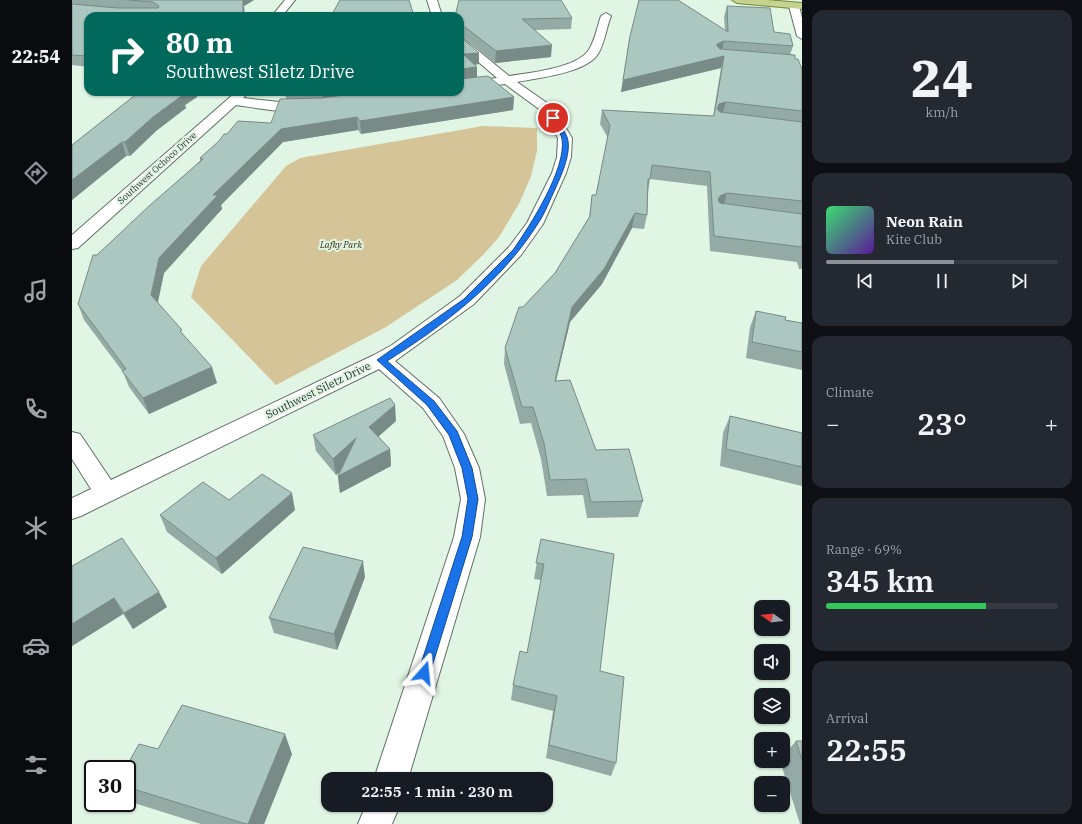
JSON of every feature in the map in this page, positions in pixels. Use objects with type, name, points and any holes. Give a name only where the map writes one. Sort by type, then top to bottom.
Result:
[{"type":"main road","points":[[737,0],[798,6]]},
{"type":"street","points":[[280,12],[290,0]]},
{"type":"street","points":[[432,0],[436,12]]},
{"type":"street","points":[[798,6],[802,36]]},
{"type":"street","points":[[464,85],[507,80],[578,65],[592,55],[606,16]]},
{"type":"street","name":"Southwest Siletz Drive","points":[[72,509],[381,360],[399,349],[467,300],[515,251],[535,224],[559,173],[564,157],[565,138],[562,131],[544,106],[507,80],[464,44]]},
{"type":"street","points":[[238,97],[289,107],[323,105]]},
{"type":"street","name":"Southwest Ochoco Drive","points":[[72,244],[238,97]]},
{"type":"street","points":[[381,360],[430,403],[453,434],[467,468],[473,499],[467,537],[393,772]]},
{"type":"street","points":[[72,440],[106,492]]},
{"type":"street","points":[[375,824],[380,812]]},
{"type":"green space","name":"Lafky Park","points":[[483,126],[537,128],[537,151],[531,176],[520,202],[499,237],[457,280],[386,327],[276,385],[191,297],[201,266],[286,166],[300,158]]},
{"type":"building","points":[[129,0],[243,0],[243,12],[84,12],[84,56],[72,55],[72,4],[118,8],[158,8],[159,6],[153,2]]},
{"type":"building","points":[[340,0],[409,0],[413,12],[333,12]]},
{"type":"building","points":[[459,0],[561,0],[572,18],[522,19],[552,45],[496,51],[465,27],[464,12],[456,12]]},
{"type":"building","points":[[639,0],[678,0],[728,32],[727,6],[770,8],[774,32],[790,34],[793,46],[724,41],[717,44],[717,46],[720,49],[795,55],[795,59],[798,59],[802,69],[802,111],[726,102],[719,104],[717,109],[720,112],[802,122],[802,201],[727,193],[720,196],[718,200],[720,203],[802,214],[802,247],[714,236],[710,172],[652,165],[650,179],[648,179],[647,215],[635,213],[604,269],[572,307],[555,381],[570,380],[596,450],[629,449],[643,501],[591,502],[586,479],[550,480],[544,443],[533,407],[522,407],[505,348],[519,307],[523,307],[555,273],[590,216],[592,195],[596,195],[610,125],[602,110],[714,116],[724,56],[623,80],[630,36]]},
{"type":"building","points":[[464,40],[479,53],[464,54]]},
{"type":"building","points":[[464,55],[477,67],[464,69]]},
{"type":"building","points":[[488,76],[514,97],[360,121],[357,117],[281,129],[213,195],[218,195],[159,258],[151,295],[212,367],[143,398],[122,371],[126,369],[78,304],[93,255],[97,255],[149,206],[203,159],[200,158],[219,141],[224,134],[227,134],[238,121],[271,123],[280,99],[322,98],[337,96],[464,96],[464,79]]},
{"type":"building","points":[[134,96],[182,96],[153,117],[125,142],[122,142],[72,180],[72,145]]},
{"type":"building","points":[[756,311],[786,317],[785,320],[802,323],[802,352],[752,342]]},
{"type":"building","points":[[390,398],[395,405],[369,427],[390,449],[338,476],[356,438],[333,459],[313,435]]},
{"type":"building","points":[[730,416],[802,433],[802,467],[726,449]]},
{"type":"building","points":[[262,474],[292,493],[216,558],[160,515],[203,482],[229,500]]},
{"type":"building","points":[[122,538],[159,592],[124,613],[114,598],[72,624],[72,566]]},
{"type":"building","points":[[541,539],[614,554],[600,671],[624,677],[616,763],[549,745],[557,696],[513,685],[520,651],[527,653],[544,564],[536,563]]},
{"type":"building","points":[[303,547],[363,561],[334,634],[269,618]]},
{"type":"building","points":[[182,705],[285,734],[248,824],[136,790],[136,760],[130,760],[139,744],[158,749]]},
{"type":"building","points":[[796,741],[802,741],[802,760]]},
{"type":"route","points":[[424,673],[467,537],[473,499],[467,468],[453,434],[430,403],[381,360],[399,349],[467,300],[515,251],[535,224],[559,173],[564,157],[565,138],[553,118]]}]
